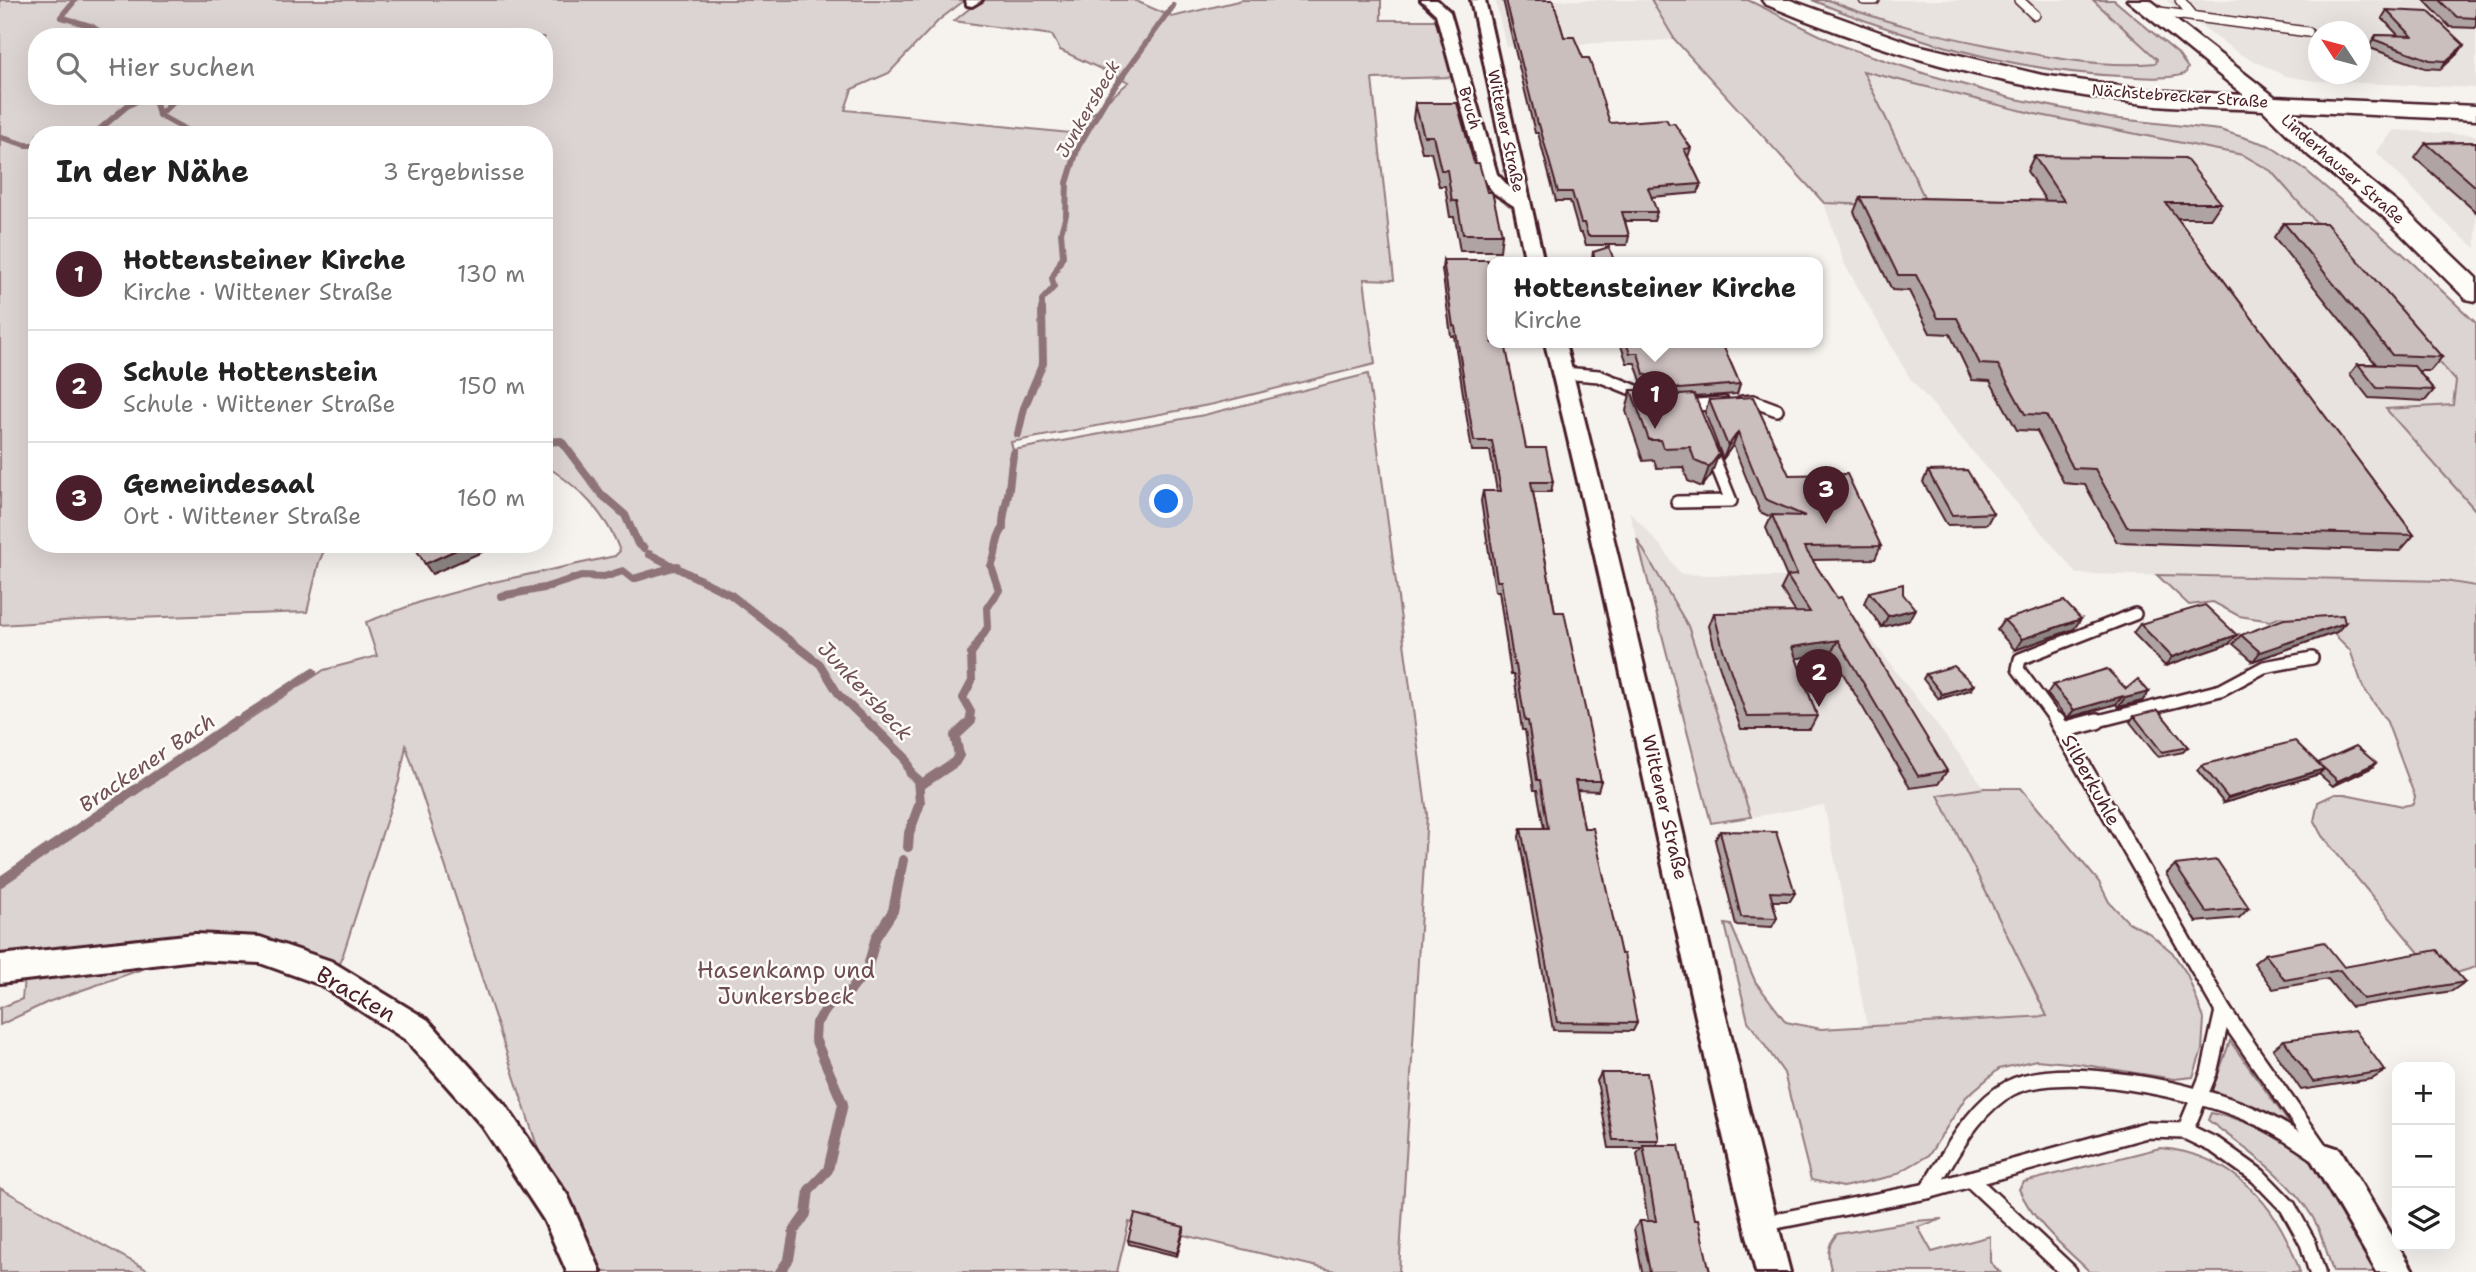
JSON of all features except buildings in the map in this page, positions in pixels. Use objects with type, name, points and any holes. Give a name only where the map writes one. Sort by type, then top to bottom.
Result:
[{"type":"main road","name":"Nächstebrecker Straße","points":[[1772,0],[1850,32],[1944,61],[2007,76],[2139,97],[2476,113]]},
{"type":"main road","name":"Linderhauser Straße","points":[[2145,6],[2269,103],[2328,136],[2393,212],[2476,293]]},
{"type":"main road","points":[[2139,97],[2166,87],[2199,83],[2215,61],[2249,75],[2362,107]]},
{"type":"main road","points":[[2139,97],[2253,126],[2328,136],[2362,107]]},
{"type":"street","name":"Wittener Straße","points":[[1478,0],[1534,257]]},
{"type":"street","name":"Bruch","points":[[1433,1],[1443,12],[1489,175],[1500,189],[1521,203]]},
{"type":"street","name":"Wittener Straße","points":[[1556,348],[1598,513],[1773,1272]]},
{"type":"street","name":"Bracken","points":[[0,969],[195,947],[260,950],[331,975],[417,1030],[494,1116],[556,1208],[584,1272]]},
{"type":"street","name":"Silberkuhle","points":[[2328,1161],[2397,1272]]},
{"type":"lane","points":[[1864,0],[1875,0]]},
{"type":"lane","points":[[2019,0],[2035,15]]},
{"type":"lane","points":[[2180,0],[2194,17]]},
{"type":"lane","points":[[2145,6],[2194,17],[2308,32]]},
{"type":"lane","points":[[1563,373],[1599,376],[1663,402]]},
{"type":"lane","points":[[1676,407],[1753,401],[1777,410]]},
{"type":"lane","points":[[1693,406],[1698,418]]},
{"type":"lane","points":[[1677,502],[1731,502],[1708,443]]},
{"type":"lane","name":"Silberkuhle","points":[[2134,614],[2020,659],[2018,669],[2063,730],[2223,1011],[2328,1161]]},
{"type":"lane","points":[[2063,730],[2221,690],[2264,667],[2312,658]]},
{"type":"lane","points":[[2185,1131],[2203,1096],[2218,1046],[2223,1011]]},
{"type":"lane","name":"Silberkuhle","points":[[1927,1191],[1984,1109],[2012,1086],[2044,1079],[2084,1078],[2203,1096],[2238,1109],[2295,1138],[2328,1161]]},
{"type":"lane","points":[[1760,1224],[1927,1191],[2147,1130],[2185,1131],[2216,1146],[2259,1175],[2288,1206],[2308,1243],[2317,1272]]},
{"type":"lane","points":[[1970,1179],[2069,1272]]},
{"type":"shaded area","points":[[1495,0],[1649,0],[1675,40],[1506,47]]},
{"type":"shaded area","points":[[1828,0],[2093,0],[2157,59],[2156,63],[2125,65],[2042,56],[1919,31]]},
{"type":"shaded area","points":[[2166,0],[2476,0],[2476,88],[2371,83],[2371,21],[2308,21],[2308,80],[2285,76],[2238,53]]},
{"type":"shaded area","points":[[1862,71],[2035,114],[2243,155],[2271,171],[2456,381],[2453,405],[2386,409],[2476,511],[2476,585],[2445,581],[2077,574],[1909,377],[1844,263],[1824,203],[1928,207]]},
{"type":"shaded area","points":[[2394,130],[2476,135],[2476,248],[2454,231],[2376,152]]},
{"type":"shaded area","points":[[1629,511],[1662,547],[1680,574],[1825,578],[1985,788],[1939,796],[2048,1016],[1867,1026],[1824,805],[1751,817],[1688,626],[1637,539]]},
{"type":"green space","name":"Hasenkamp und Junkersbeck","points":[[0,0],[965,0],[939,20],[889,73],[852,89],[845,110],[1070,133],[1129,82],[1060,50],[1052,35],[954,21],[980,0],[1134,0],[1172,17],[1242,0],[1381,0],[1381,20],[1437,20],[1453,77],[1372,79],[1394,280],[1364,279],[1375,364],[1214,404],[1011,442],[1013,450],[1204,415],[1368,374],[1427,814],[1399,1272],[1339,1272],[1129,1222],[1117,1272],[598,1272],[560,1187],[539,1152],[406,746],[399,781],[339,967],[270,941],[0,955],[0,882],[324,670],[377,656],[366,622],[423,601],[489,583],[615,556],[620,551],[607,525],[589,501],[553,471],[553,126],[28,126],[28,553],[323,553],[307,612],[0,625]]},
{"type":"green space","points":[[1651,0],[1748,0],[1842,46],[2011,98],[2110,118],[2220,130],[2268,145],[2302,167],[2402,253],[2476,323],[2476,511],[2386,409],[2453,405],[2456,381],[2271,171],[2243,155],[2035,114],[1863,71],[1929,207],[1824,203],[1675,40]]},
{"type":"green space","points":[[1812,0],[1828,0],[1909,27],[2033,54],[2094,63],[2156,63],[2157,59],[2093,0],[2114,0],[2177,53],[2188,68],[2185,74],[2154,78],[2082,73],[2003,61],[1925,41]]},
{"type":"green space","points":[[1637,539],[1688,626],[1751,817],[1711,823]]},
{"type":"green space","points":[[2157,575],[2445,581],[2476,586],[2476,967],[2440,978],[2322,836],[2314,821],[2318,802],[2335,794],[2403,806],[2413,804],[2415,797],[2387,722],[2363,687],[2350,650],[2325,628],[2281,617],[2271,621],[2239,616],[2213,602],[2189,605]]},
{"type":"green space","points":[[1985,788],[2021,788],[2099,882],[2109,902],[2128,922],[2149,933],[2172,952],[2187,974],[2204,1019],[2202,1050],[2193,1077],[2174,1079],[2036,1060],[1999,1069],[1966,1097],[1929,1155],[1893,1176],[1843,1187],[1811,1180],[1784,1073],[1748,1021],[1725,924],[1731,925],[1755,981],[1786,1022],[1821,1029],[2047,1016],[1938,795]]},
{"type":"green space","points":[[151,966],[48,1002],[0,1025],[0,1008],[22,999],[24,978]]},
{"type":"green space","points":[[2230,1041],[2289,1123],[2212,1091]]},
{"type":"green space","points":[[2211,1113],[2247,1122],[2276,1135],[2299,1150],[2320,1169],[2337,1190],[2389,1272],[2333,1272],[2319,1229],[2302,1202],[2278,1176],[2208,1120]]},
{"type":"green space","points":[[2160,1148],[2186,1152],[2210,1161],[2231,1172],[2250,1188],[2280,1226],[2300,1272],[2090,1272],[2032,1213],[2019,1189],[2024,1182]]},
{"type":"green space","points":[[0,1188],[151,1272],[0,1272]]},
{"type":"green space","points":[[1942,1219],[1918,1227],[1932,1252],[1990,1236],[1990,1262],[2000,1272],[1832,1272],[1828,1252],[1837,1234]]},
{"type":"waterway","points":[[75,0],[61,17],[94,28]]},
{"type":"waterway","name":"Junkersbeck","points":[[1042,309],[1042,300],[1054,287],[1052,278],[1063,256],[1061,232],[1066,215],[1067,183],[1078,147],[1108,96],[1173,6]]},
{"type":"waterway","name":"Junkersbeck","points":[[104,126],[129,105]]},
{"type":"waterway","name":"Junkersbeck","points":[[156,105],[159,115]]},
{"type":"waterway","points":[[159,115],[170,105]]},
{"type":"waterway","name":"Junkersbeck","points":[[159,115],[179,126]]},
{"type":"waterway","name":"Junkersbeck","points":[[0,137],[28,145]]},
{"type":"waterway","name":"Junkersbeck","points":[[1018,434],[1024,408],[1043,363],[1042,309]]},
{"type":"waterway","name":"Junkersbeck","points":[[553,441],[561,441],[601,494],[625,515],[638,544],[644,548]]},
{"type":"waterway","points":[[969,723],[971,712],[963,698],[972,681],[971,654],[988,627],[987,608],[999,590],[991,566],[1003,529],[1014,453]]},
{"type":"waterway","name":"Junkersbeck","points":[[649,554],[674,567]]},
{"type":"waterway","name":"Brackener Bach","points":[[501,596],[544,588],[582,576],[604,577],[623,571],[633,579],[674,567]]},
{"type":"waterway","name":"Junkersbeck","points":[[674,567],[731,595],[820,664],[839,695],[868,723]]},
{"type":"waterway","name":"Brackener Bach","points":[[234,723],[313,672]]},
{"type":"waterway","name":"Brackener Bach","points":[[0,882],[236,721]]},
{"type":"waterway","name":"Junkersbeck","points":[[867,721],[905,758],[911,774],[918,780],[920,803],[909,833],[908,847]]},
{"type":"waterway","points":[[919,786],[955,762],[959,755],[955,736],[969,723]]},
{"type":"waterway","name":"Junkersbeck","points":[[780,1272],[789,1259],[794,1231],[806,1214],[809,1190],[828,1170],[843,1104],[815,1039],[816,1023],[828,1007],[851,990],[867,970],[876,937],[893,911],[903,860]]},
{"type":"place","name":"Hottensteiner Kirche","points":[[1655,429]]},
{"type":"place","name":"Gemeindesaal","points":[[1826,524]]},
{"type":"place","name":"Schule Hottenstein","points":[[1819,707]]}]
